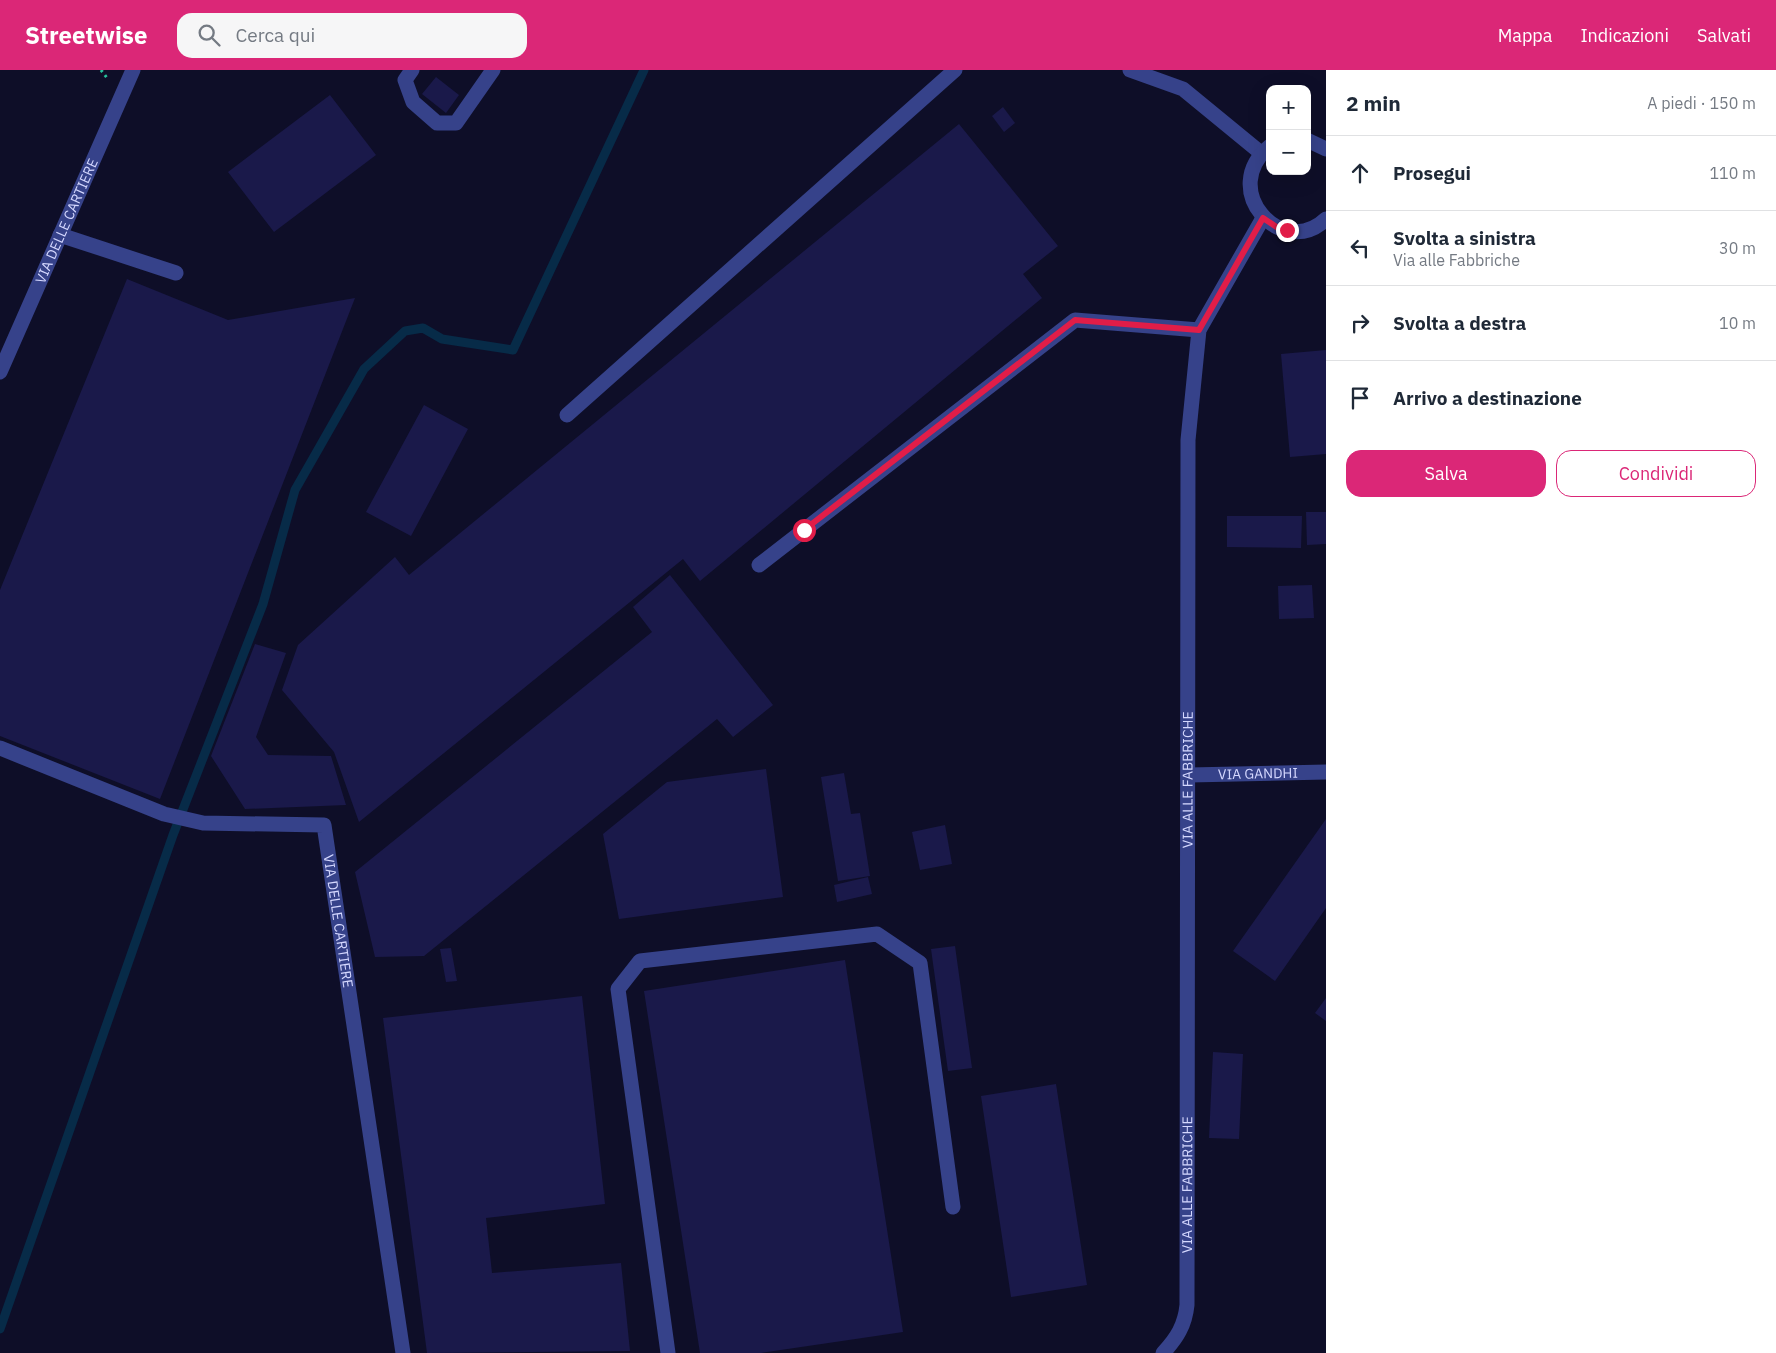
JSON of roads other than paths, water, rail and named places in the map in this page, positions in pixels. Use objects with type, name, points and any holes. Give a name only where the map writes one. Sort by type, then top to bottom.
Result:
[{"type":"street","name":"VIA DELLE CARTIERE","points":[[0,372],[133,70]]},
{"type":"street","points":[[412,70],[405,80],[413,102],[437,123],[456,123],[494,70]]},
{"type":"street","points":[[567,415],[955,70]]},
{"type":"street","points":[[1130,70],[1183,89],[1265,149],[1254,163],[1250,178],[1250,193],[1254,206],[1263,218],[1278,228],[1299,231],[1313,228],[1326,220]]},
{"type":"street","points":[[1311,142],[1326,149]]},
{"type":"street","name":"VIA ALLE FABBRICHE","points":[[1163,1353],[1173,1342],[1185,1323],[1187,1305],[1188,440],[1199,330],[1263,218]]},
{"type":"street","points":[[60,235],[176,273]]},
{"type":"street","points":[[759,565],[1075,320],[1199,330]]},
{"type":"street","name":"VIA DELLE CARTIERE","points":[[0,748],[164,814],[203,823],[324,824],[404,1353]]},
{"type":"street","name":"VIA GANDHI","points":[[1189,775],[1326,772]]},
{"type":"street","points":[[668,1353],[618,990],[640,961],[877,934],[920,963],[953,1207]]},
{"type":"waterway","points":[[0,1329],[173,835],[263,604],[295,490],[364,369],[405,331],[423,328],[442,339],[513,350],[644,70]]}]
